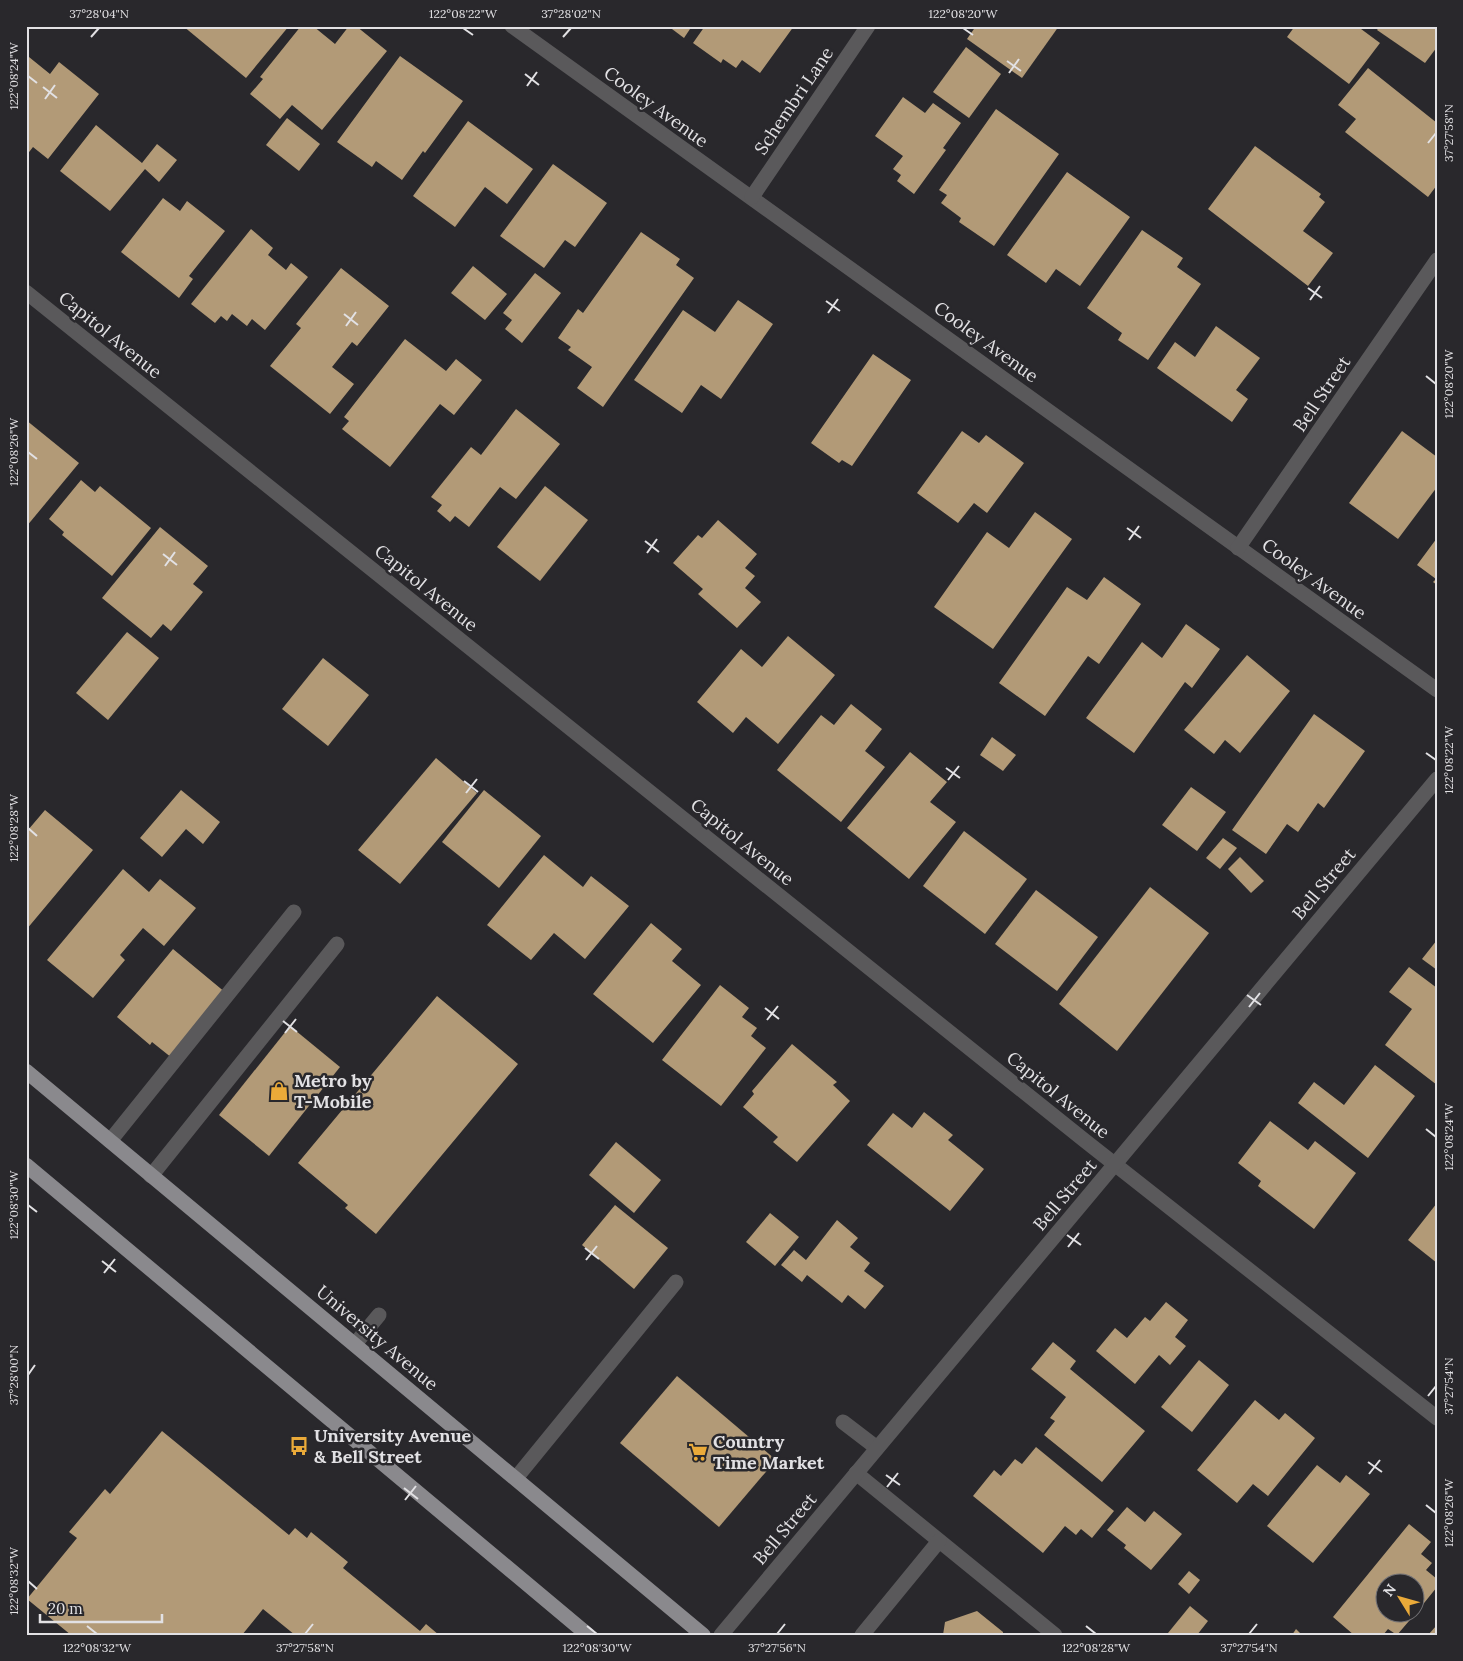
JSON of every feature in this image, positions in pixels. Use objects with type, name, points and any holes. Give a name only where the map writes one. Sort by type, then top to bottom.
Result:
[{"type":"main road","name":"University Avenue","points":[[26,1071],[703,1635]]},
{"type":"main road","points":[[26,1165],[588,1635]]},
{"type":"street","name":"Cooley Avenue","points":[[512,26],[1437,690]]},
{"type":"street","name":"Schembri Lane","points":[[752,197],[868,26]]},
{"type":"street","name":"Bell Street","points":[[1238,548],[1437,260]]},
{"type":"street","name":"Capitol Avenue","points":[[26,292],[1115,1164],[1437,1418]]},
{"type":"street","name":"Bell Street","points":[[721,1635],[1437,779]]},
{"type":"street","points":[[110,1141],[294,912]]},
{"type":"street","points":[[151,1176],[337,944]]},
{"type":"street","points":[[516,1478],[676,1282]]},
{"type":"street","points":[[355,1344],[379,1315]]},
{"type":"street","points":[[844,1422],[877,1448]]},
{"type":"street","points":[[856,1473],[1055,1635]]},
{"type":"street","points":[[862,1635],[939,1541]]},
{"type":"building","points":[[183,26],[289,26],[246,78]]},
{"type":"building","points":[[301,26],[313,26],[335,44],[349,26],[356,26],[387,51],[322,130],[292,105],[280,119],[250,94],[263,79],[260,77]]},
{"type":"building","points":[[668,26],[692,26],[684,38]]},
{"type":"building","points":[[705,26],[794,26],[760,73],[742,60],[736,68],[723,59],[721,63],[693,43]]},
{"type":"building","points":[[976,26],[1059,26],[1022,78],[967,39]]},
{"type":"building","points":[[1295,26],[1357,26],[1380,43],[1349,84],[1287,37]]},
{"type":"building","points":[[1380,26],[1437,26],[1437,47],[1425,63],[1377,30]]},
{"type":"building","points":[[966,47],[1001,74],[969,118],[933,92]]},
{"type":"building","points":[[400,56],[463,101],[425,153],[423,151],[402,180],[376,161],[372,167],[337,142]]},
{"type":"building","points":[[29,57],[50,74],[59,62],[99,94],[48,159],[33,147],[26,156],[26,61]]},
{"type":"building","points":[[1368,68],[1437,123],[1437,185],[1428,197],[1345,132],[1356,119],[1338,105]]},
{"type":"building","points":[[903,97],[925,113],[933,103],[961,123],[943,148],[946,150],[914,194],[897,181],[901,175],[893,169],[903,156],[875,136]]},
{"type":"building","points":[[996,109],[1059,154],[994,246],[959,222],[961,218],[941,203],[947,195],[939,190]]},
{"type":"building","points":[[287,118],[320,144],[299,171],[266,145]]},
{"type":"building","points":[[468,121],[533,169],[507,204],[485,187],[455,227],[413,196]]},
{"type":"building","points":[[96,125],[142,163],[157,144],[177,160],[159,182],[145,169],[110,211],[60,171]]},
{"type":"building","points":[[1255,146],[1321,194],[1319,197],[1325,202],[1303,231],[1333,253],[1308,286],[1208,209]]},
{"type":"building","points":[[553,164],[607,203],[575,247],[565,240],[544,268],[500,236]]},
{"type":"building","points":[[1067,172],[1130,217],[1080,286],[1056,269],[1046,283],[1007,255]]},
{"type":"building","points":[[163,198],[180,211],[187,201],[225,231],[189,276],[193,279],[179,298],[121,252]]},
{"type":"building","points":[[251,229],[273,248],[268,255],[286,270],[291,263],[308,277],[265,330],[252,319],[247,326],[232,314],[227,321],[221,316],[215,323],[191,304]]},
{"type":"building","points":[[1142,230],[1183,258],[1177,267],[1201,284],[1148,360],[1118,340],[1122,333],[1087,308]]},
{"type":"building","points":[[641,232],[680,259],[676,265],[694,278],[603,407],[577,388],[592,367],[568,350],[571,347],[558,338],[578,309],[583,313]]},
{"type":"building","points":[[473,266],[507,294],[485,320],[451,293]]},
{"type":"building","points":[[341,268],[389,306],[357,346],[352,342],[332,367],[354,384],[330,414],[270,366],[301,328],[296,324]]},
{"type":"building","points":[[535,273],[561,293],[522,343],[505,329],[512,320],[503,313]]},
{"type":"building","points":[[738,300],[773,324],[721,399],[701,385],[682,413],[634,380],[683,310],[715,332]]},
{"type":"building","points":[[1216,326],[1260,358],[1236,390],[1248,399],[1232,422],[1157,368],[1175,342],[1195,357]]},
{"type":"building","points":[[405,339],[446,371],[456,359],[482,380],[454,415],[440,404],[390,467],[342,429],[349,421],[344,417]]},
{"type":"building","points":[[873,354],[911,380],[852,466],[842,460],[839,463],[811,443]]},
{"type":"building","points":[[516,409],[560,444],[516,499],[500,487],[469,527],[455,516],[450,522],[437,511],[442,505],[431,497],[471,447],[481,455]]},
{"type":"building","points":[[26,420],[79,463],[26,527]]},
{"type":"building","points":[[962,431],[979,443],[986,435],[1024,463],[987,513],[974,503],[958,523],[917,493]]},
{"type":"building","points":[[1402,431],[1437,457],[1437,487],[1398,539],[1349,503]]},
{"type":"building","points":[[81,480],[95,492],[100,486],[151,528],[112,576],[62,535],[64,532],[49,519]]},
{"type":"building","points":[[545,486],[588,520],[540,581],[497,547]]},
{"type":"building","points":[[1035,512],[1072,539],[993,649],[934,607],[987,532],[1009,548]]},
{"type":"building","points":[[718,520],[757,554],[745,568],[755,576],[745,588],[761,602],[737,628],[698,594],[703,589],[673,563],[698,535],[702,538]]},
{"type":"building","points":[[160,527],[208,566],[193,584],[203,592],[171,631],[163,624],[151,638],[102,598]]},
{"type":"building","points":[[1437,538],[1437,585],[1433,582],[1436,579],[1417,565]]},
{"type":"building","points":[[1104,577],[1141,604],[1099,664],[1088,656],[1045,716],[999,683],[1067,587],[1087,600]]},
{"type":"building","points":[[1186,624],[1220,649],[1192,688],[1185,682],[1134,753],[1086,718],[1142,642],[1162,658]]},
{"type":"building","points":[[127,632],[159,658],[108,720],[76,693]]},
{"type":"building","points":[[788,636],[835,675],[778,744],[746,717],[733,733],[697,702],[741,649],[762,667]]},
{"type":"building","points":[[1247,655],[1290,691],[1240,753],[1225,740],[1214,754],[1184,730]]},
{"type":"building","points":[[323,658],[369,695],[328,746],[282,709]]},
{"type":"building","points":[[851,704],[882,729],[865,751],[885,767],[841,822],[777,770],[821,715],[834,725]]},
{"type":"building","points":[[1314,714],[1365,751],[1324,808],[1318,803],[1298,832],[1287,824],[1266,854],[1232,830]]},
{"type":"building","points":[[992,737],[1016,755],[1003,771],[980,755]]},
{"type":"building","points":[[910,752],[947,782],[930,802],[956,822],[909,879],[847,828]]},
{"type":"building","points":[[436,758],[477,793],[400,884],[358,850]]},
{"type":"building","points":[[1191,787],[1226,812],[1197,851],[1162,825]]},
{"type":"building","points":[[181,790],[220,822],[203,844],[186,829],[162,857],[140,838]]},
{"type":"building","points":[[484,790],[541,836],[499,888],[442,842]]},
{"type":"building","points":[[45,810],[93,850],[26,930],[26,829],[28,830]]},
{"type":"building","points":[[964,831],[1027,879],[985,934],[923,886]]},
{"type":"building","points":[[1223,838],[1237,848],[1220,869],[1206,858]]},
{"type":"building","points":[[544,855],[583,887],[591,876],[629,906],[585,959],[554,933],[531,960],[487,925]]},
{"type":"building","points":[[1240,857],[1264,881],[1251,893],[1228,869]]},
{"type":"building","points":[[123,869],[149,892],[160,879],[196,908],[164,946],[143,928],[120,955],[125,960],[93,998],[47,960]]},
{"type":"building","points":[[1150,887],[1209,933],[1117,1051],[1059,1004]]},
{"type":"building","points":[[1036,890],[1098,937],[1057,991],[995,944]]},
{"type":"building","points":[[651,923],[682,949],[672,961],[701,985],[653,1043],[593,994]]},
{"type":"building","points":[[1437,940],[1437,970],[1422,959]]},
{"type":"building","points":[[173,949],[226,993],[172,1058],[152,1042],[150,1045],[117,1017]]},
{"type":"building","points":[[1409,967],[1437,988],[1437,1085],[1385,1045],[1412,1009],[1389,992]]},
{"type":"building","points":[[720,985],[749,1008],[742,1017],[757,1028],[751,1036],[766,1048],[721,1106],[662,1060]]},
{"type":"building","points":[[437,996],[518,1064],[376,1234],[345,1208],[348,1205],[298,1163]]},
{"type":"building","name":"Metro by T-Mobile","points":[[290,1026],[340,1067],[269,1156],[219,1115]]},
{"type":"building","points":[[792,1044],[837,1082],[833,1085],[850,1101],[797,1162],[773,1142],[778,1137],[743,1107],[754,1094],[752,1091]]},
{"type":"building","points":[[1375,1065],[1415,1096],[1368,1158],[1298,1103],[1314,1082],[1344,1105]]},
{"type":"building","points":[[924,1112],[953,1135],[948,1140],[984,1169],[950,1211],[867,1145],[893,1113],[912,1128]]},
{"type":"building","points":[[1270,1121],[1308,1150],[1315,1141],[1356,1173],[1314,1229],[1258,1186],[1261,1181],[1238,1163]]},
{"type":"building","points":[[616,1142],[661,1180],[634,1213],[589,1175]]},
{"type":"building","points":[[1437,1203],[1437,1263],[1408,1240]]},
{"type":"building","points":[[615,1205],[668,1248],[634,1289],[582,1245]]},
{"type":"building","points":[[770,1213],[799,1237],[775,1266],[746,1242]]},
{"type":"building","points":[[837,1220],[858,1238],[850,1247],[870,1263],[864,1271],[884,1286],[865,1309],[848,1295],[842,1303],[807,1275],[802,1282],[781,1265],[794,1250],[806,1260]]},
{"type":"building","points":[[1166,1302],[1188,1320],[1175,1337],[1186,1346],[1170,1365],[1159,1355],[1135,1384],[1096,1351],[1115,1328],[1127,1338],[1145,1317],[1150,1321]]},
{"type":"building","points":[[1053,1342],[1076,1361],[1070,1369],[1145,1431],[1102,1482],[1044,1435],[1055,1421],[1050,1418],[1066,1397],[1031,1369]]},
{"type":"building","points":[[1199,1360],[1229,1385],[1192,1432],[1161,1407]]},
{"type":"building","name":"Country Time Market","points":[[677,1376],[776,1460],[719,1527],[620,1443]]},
{"type":"building","points":[[1255,1400],[1279,1420],[1285,1413],[1315,1438],[1268,1496],[1253,1484],[1237,1503],[1197,1470]]},
{"type":"building","points":[[162,1431],[289,1535],[295,1528],[307,1538],[311,1532],[348,1562],[343,1568],[420,1631],[426,1624],[439,1635],[295,1635],[263,1609],[242,1635],[71,1635],[27,1599],[77,1538],[69,1532],[105,1489],[110,1494]]},
{"type":"building","points":[[1036,1447],[1114,1511],[1092,1538],[1081,1529],[1076,1535],[1065,1526],[1043,1553],[973,1496],[994,1470],[1001,1476],[1015,1459],[1022,1464]]},
{"type":"building","points":[[1317,1465],[1340,1483],[1346,1475],[1370,1494],[1313,1563],[1267,1526]]},
{"type":"building","points":[[1127,1507],[1145,1522],[1154,1511],[1182,1534],[1151,1570],[1124,1548],[1126,1545],[1107,1530]]},
{"type":"building","points":[[1409,1524],[1431,1542],[1421,1554],[1432,1563],[1426,1570],[1437,1579],[1437,1587],[1426,1601],[1426,1574],[1376,1574],[1376,1624],[1406,1624],[1397,1635],[1388,1629],[1383,1635],[1354,1635],[1333,1617]]},
{"type":"building","points":[[1189,1571],[1200,1580],[1189,1594],[1178,1584]]},
{"type":"building","points":[[1190,1606],[1208,1621],[1197,1635],[1170,1635],[1168,1633]]},
{"type":"building","points":[[977,1611],[1003,1632],[1003,1635],[943,1635],[945,1622]]},
{"type":"building","points":[[1437,1625],[1437,1635],[1428,1635]]},
{"type":"building","points":[[1296,1629],[1302,1635],[1292,1635]]},
{"type":"place","name":"Metro by T-Mobile","points":[[279,1091]]},
{"type":"place","name":"University Avenue & Bell Street","points":[[299,1446]]},
{"type":"place","name":"Country Time Market","points":[[698,1452]]}]
